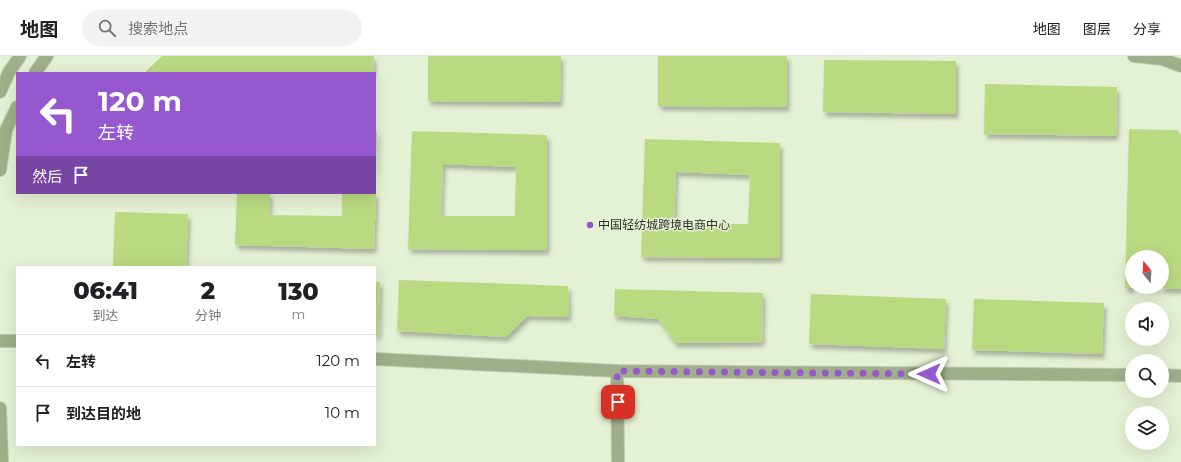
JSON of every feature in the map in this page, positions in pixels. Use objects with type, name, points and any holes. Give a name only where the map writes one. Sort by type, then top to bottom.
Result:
[{"type":"street","points":[[0,92],[9,72],[20,56]]},
{"type":"street","points":[[36,72],[47,56]]},
{"type":"street","points":[[1134,56],[1162,59],[1181,66]]},
{"type":"street","points":[[0,170],[6,130],[16,109]]},
{"type":"street","points":[[0,340],[16,341]]},
{"type":"street","points":[[376,359],[617,371],[1125,375]]},
{"type":"street","points":[[617,371],[618,462]]},
{"type":"street","points":[[1169,375],[1181,376]]},
{"type":"street","points":[[0,408],[2,462]]},
{"type":"building","points":[[162,56],[374,56],[373,72],[145,72]]},
{"type":"building","points":[[428,56],[561,56],[560,102],[428,101]]},
{"type":"building","points":[[658,56],[787,56],[787,107],[658,106]]},
{"type":"building","points":[[824,60],[956,61],[956,114],[823,112]]},
{"type":"building","points":[[985,84],[1117,87],[1116,136],[984,134]]},
{"type":"building","points":[[1129,129],[1177,130],[1181,135],[1181,289],[1169,289],[1169,250],[1126,250]]},
{"type":"building","points":[[412,131],[547,135],[547,250],[408,249]],"holes":[[[443,164],[516,167],[515,216],[441,216]]]},
{"type":"building","points":[[376,132],[377,132],[376,170]]},
{"type":"building","points":[[645,139],[780,143],[780,258],[641,257]],"holes":[[[676,172],[750,175],[748,224],[674,224]]]},
{"type":"building","points":[[237,194],[270,194],[269,215],[342,216],[342,194],[376,194],[374,249],[235,245]]},
{"type":"building","points":[[115,212],[188,214],[186,266],[113,266]]},
{"type":"building","points":[[399,280],[568,286],[569,317],[527,316],[506,337],[397,331]]},
{"type":"building","points":[[376,282],[380,282],[378,336],[376,336]]},
{"type":"building","points":[[615,289],[763,293],[762,342],[675,343],[658,319],[614,316]]},
{"type":"building","points":[[811,294],[946,299],[944,349],[809,344]]},
{"type":"building","points":[[974,299],[1104,303],[1102,354],[972,350]]},
{"type":"place","name":"中国轻纺城跨境电商中心","points":[[590,225]]},
{"type":"route","points":[[618,402],[617,371],[929,374]]}]
